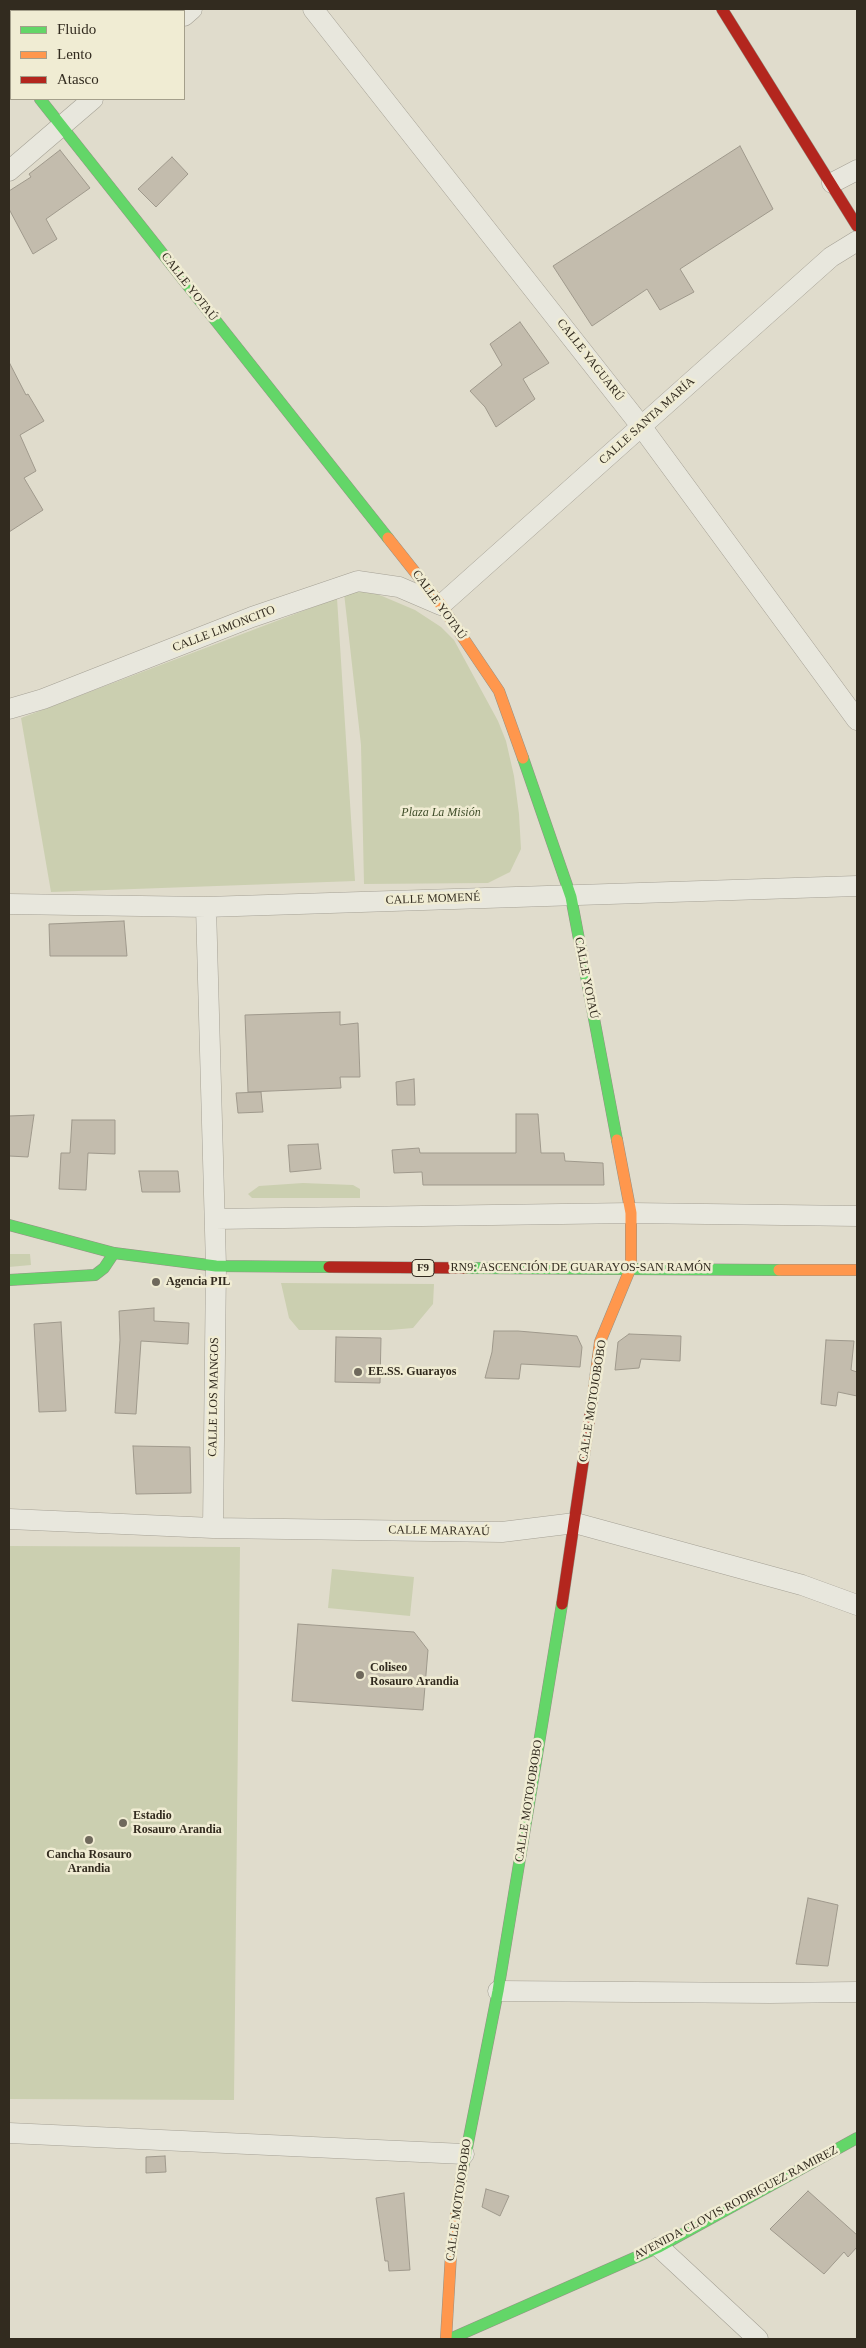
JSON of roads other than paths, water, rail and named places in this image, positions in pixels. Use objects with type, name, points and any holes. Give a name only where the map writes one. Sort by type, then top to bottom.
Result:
[{"type":"main road","points":[[722,9],[857,226]]},
{"type":"main road","name":"CALLE YOTAÚ","points":[[41,100],[441,605],[499,691],[571,896],[631,1214],[631,1267]]},
{"type":"main road","name":"RN9: ASCENCIÓN DE GUARAYOS-SAN RAMÓN","points":[[9,1225],[114,1253],[216,1266],[631,1267],[857,1270]]},
{"type":"main road","points":[[9,1280],[95,1275],[104,1268],[114,1253]]},
{"type":"main road","name":"CALLE MOTOJOBOBO","points":[[446,2339],[451,2254],[464,2154],[498,1991],[575,1523],[600,1342],[631,1267]]},
{"type":"main road","name":"AVENIDA CLOVIS RODRIGUEZ RAMIREZ","points":[[450,2339],[659,2247],[857,2138]]},
{"type":"street","name":"CALLE YAGUARÚ","points":[[313,9],[641,426],[857,720]]},
{"type":"street","points":[[9,171],[92,100]]},
{"type":"street","points":[[832,183],[857,170]]},
{"type":"street","name":"CALLE SANTA MARÍA","points":[[441,605],[831,257],[857,241]]},
{"type":"street","name":"CALLE LIMONCITO","points":[[9,709],[43,699],[252,617],[358,581],[399,587],[441,605]]},
{"type":"street","name":"CALLE MOMENÉ","points":[[9,904],[206,907],[857,886]]},
{"type":"street","name":"CALLE LOS MANGOS","points":[[206,907],[216,1266],[213,1528]]},
{"type":"street","points":[[215,1218],[631,1214],[857,1216]]},
{"type":"street","name":"CALLE MARAYAÚ","points":[[9,1519],[213,1528],[502,1532],[575,1523],[802,1586],[857,1605]]},
{"type":"street","points":[[498,1991],[857,1992]]},
{"type":"street","points":[[9,2133],[464,2154]]},
{"type":"street","points":[[659,2247],[758,2339]]},
{"type":"place","name":"Agencia PIL","points":[[156,1282]]},
{"type":"place","name":"EE.SS. Guarayos","points":[[358,1372]]},
{"type":"place","name":"Coliseo Rosauro Arandia","points":[[360,1675]]},
{"type":"place","name":"Estadio Rosauro Arandia","points":[[123,1823]]},
{"type":"place","name":"Cancha Rosauro Arandia","points":[[89,1840]]},
{"type":"park label","name":"Plaza La Misión","points":[[441,813]]}]
